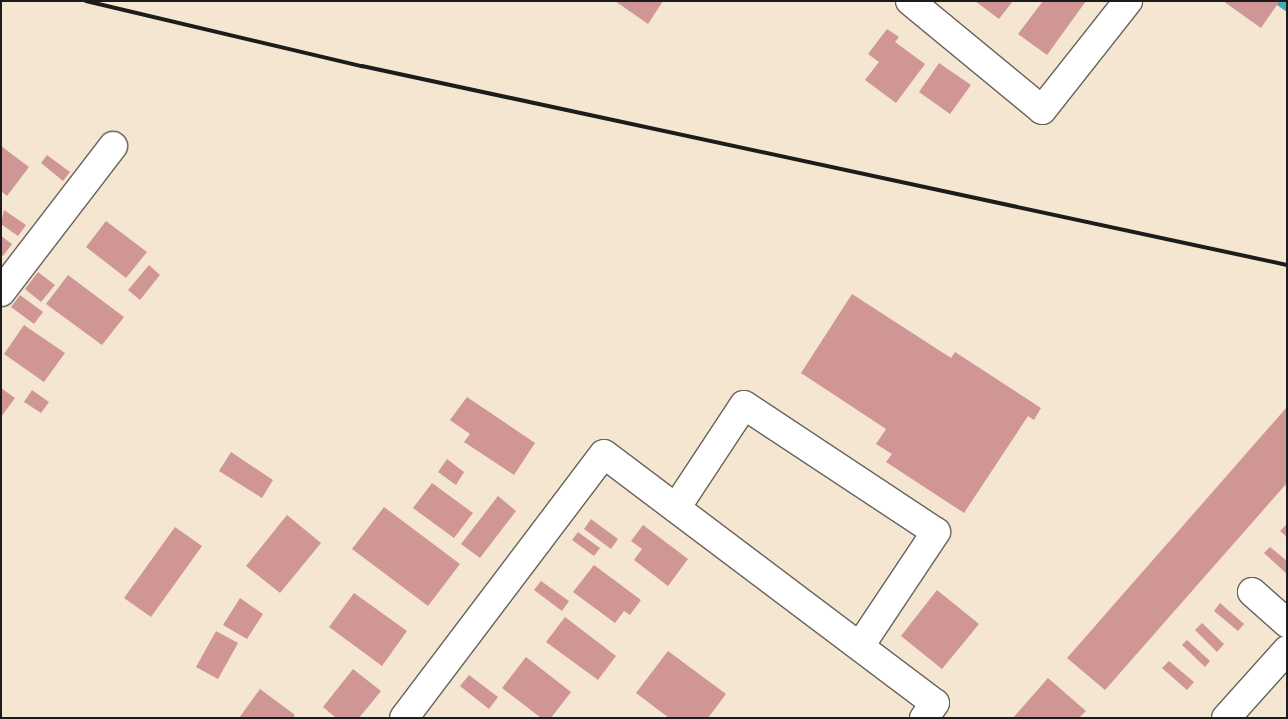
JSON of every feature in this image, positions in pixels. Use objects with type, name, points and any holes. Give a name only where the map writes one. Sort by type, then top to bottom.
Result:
[{"type":"street","points":[[910,1],[1042,110],[1128,1]]},
{"type":"street","points":[[1,292],[113,146]]},
{"type":"street","points":[[676,508],[744,405],[936,532],[860,646]]},
{"type":"street","points":[[404,718],[604,454],[935,703],[924,718]]},
{"type":"street","points":[[1252,592],[1287,623]]},
{"type":"street","points":[[1226,718],[1287,650]]},
{"type":"building","points":[[615,1],[663,1],[648,24]]},
{"type":"building","points":[[975,1],[1013,1],[999,19]]},
{"type":"building","points":[[1043,1],[1086,1],[1047,55],[1018,34]]},
{"type":"building","points":[[1223,1],[1278,1],[1279,2],[1261,28]]},
{"type":"building","points":[[887,29],[899,37],[895,42],[925,64],[896,103],[865,80],[879,62],[868,54]]},
{"type":"building","points":[[939,63],[971,85],[950,114],[919,92]]},
{"type":"building","points":[[1,146],[29,167],[7,196],[1,191]]},
{"type":"building","points":[[47,155],[70,172],[63,181],[41,163]]},
{"type":"building","points":[[4,210],[26,225],[18,236],[1,224]]},
{"type":"building","points":[[106,221],[147,252],[126,278],[86,247]]},
{"type":"building","points":[[1,236],[12,244],[3,256],[1,254]]},
{"type":"building","points":[[149,265],[160,275],[140,300],[128,290]]},
{"type":"building","points":[[38,272],[55,285],[41,302],[25,289]]},
{"type":"building","points":[[68,275],[124,317],[102,345],[46,304]]},
{"type":"building","points":[[852,294],[951,358],[955,352],[1041,408],[1034,420],[1028,416],[964,513],[886,462],[892,454],[876,444],[886,429],[801,373]]},
{"type":"building","points":[[20,295],[43,312],[34,324],[11,307]]},
{"type":"building","points":[[24,325],[65,353],[44,382],[4,354]]},
{"type":"building","points":[[1,388],[15,398],[1,417]]},
{"type":"building","points":[[32,390],[49,402],[41,413],[24,402]]},
{"type":"building","points":[[467,397],[535,443],[514,475],[464,442],[470,434],[450,420]]},
{"type":"building","points":[[1287,407],[1287,483],[1105,690],[1067,658]]},
{"type":"building","points":[[231,452],[273,480],[262,498],[219,471]]},
{"type":"building","points":[[447,459],[464,472],[456,485],[438,472]]},
{"type":"building","points":[[432,483],[473,513],[454,538],[413,508]]},
{"type":"building","points":[[498,496],[516,511],[480,558],[461,544]]},
{"type":"building","points":[[384,507],[460,564],[428,606],[352,549]]},
{"type":"building","points":[[287,515],[321,543],[280,593],[246,566]]},
{"type":"building","points":[[591,519],[618,539],[611,549],[584,529]]},
{"type":"building","points":[[1287,524],[1287,537],[1280,531]]},
{"type":"building","points":[[643,525],[688,559],[668,586],[634,560],[642,549],[631,541]]},
{"type":"building","points":[[175,527],[202,546],[151,617],[124,598]]},
{"type":"building","points":[[578,532],[600,548],[594,556],[572,540]]},
{"type":"building","points":[[1270,547],[1287,561],[1287,574],[1264,553]]},
{"type":"building","points":[[594,565],[641,600],[630,615],[624,611],[615,623],[573,592]]},
{"type":"building","points":[[541,581],[569,601],[562,611],[534,590]]},
{"type":"building","points":[[937,590],[979,624],[942,669],[901,636]]},
{"type":"building","points":[[354,593],[407,631],[382,666],[329,627]]},
{"type":"building","points":[[240,598],[263,614],[247,639],[223,625]]},
{"type":"building","points":[[1220,603],[1244,624],[1238,631],[1214,611]]},
{"type":"building","points":[[565,617],[616,656],[598,680],[546,642]]},
{"type":"building","points":[[1202,623],[1224,644],[1217,652],[1195,630]]},
{"type":"building","points":[[216,631],[238,643],[218,679],[196,667]]},
{"type":"building","points":[[1187,640],[1210,661],[1205,667],[1182,645]]},
{"type":"building","points":[[668,651],[726,694],[708,718],[669,718],[636,693]]},
{"type":"building","points":[[526,657],[571,692],[551,718],[541,718],[502,688]]},
{"type":"building","points":[[1169,661],[1194,682],[1187,690],[1162,668]]},
{"type":"building","points":[[353,669],[381,691],[359,718],[336,718],[323,707]]},
{"type":"building","points":[[469,675],[498,697],[489,709],[460,686]]},
{"type":"building","points":[[1048,678],[1086,711],[1079,718],[1013,718]]},
{"type":"building","points":[[260,689],[295,715],[293,718],[239,718]]},
{"type":"waterway","points":[[1280,1],[1287,6]]},
{"type":"railway","points":[[86,1],[362,66],[1287,265]]}]
